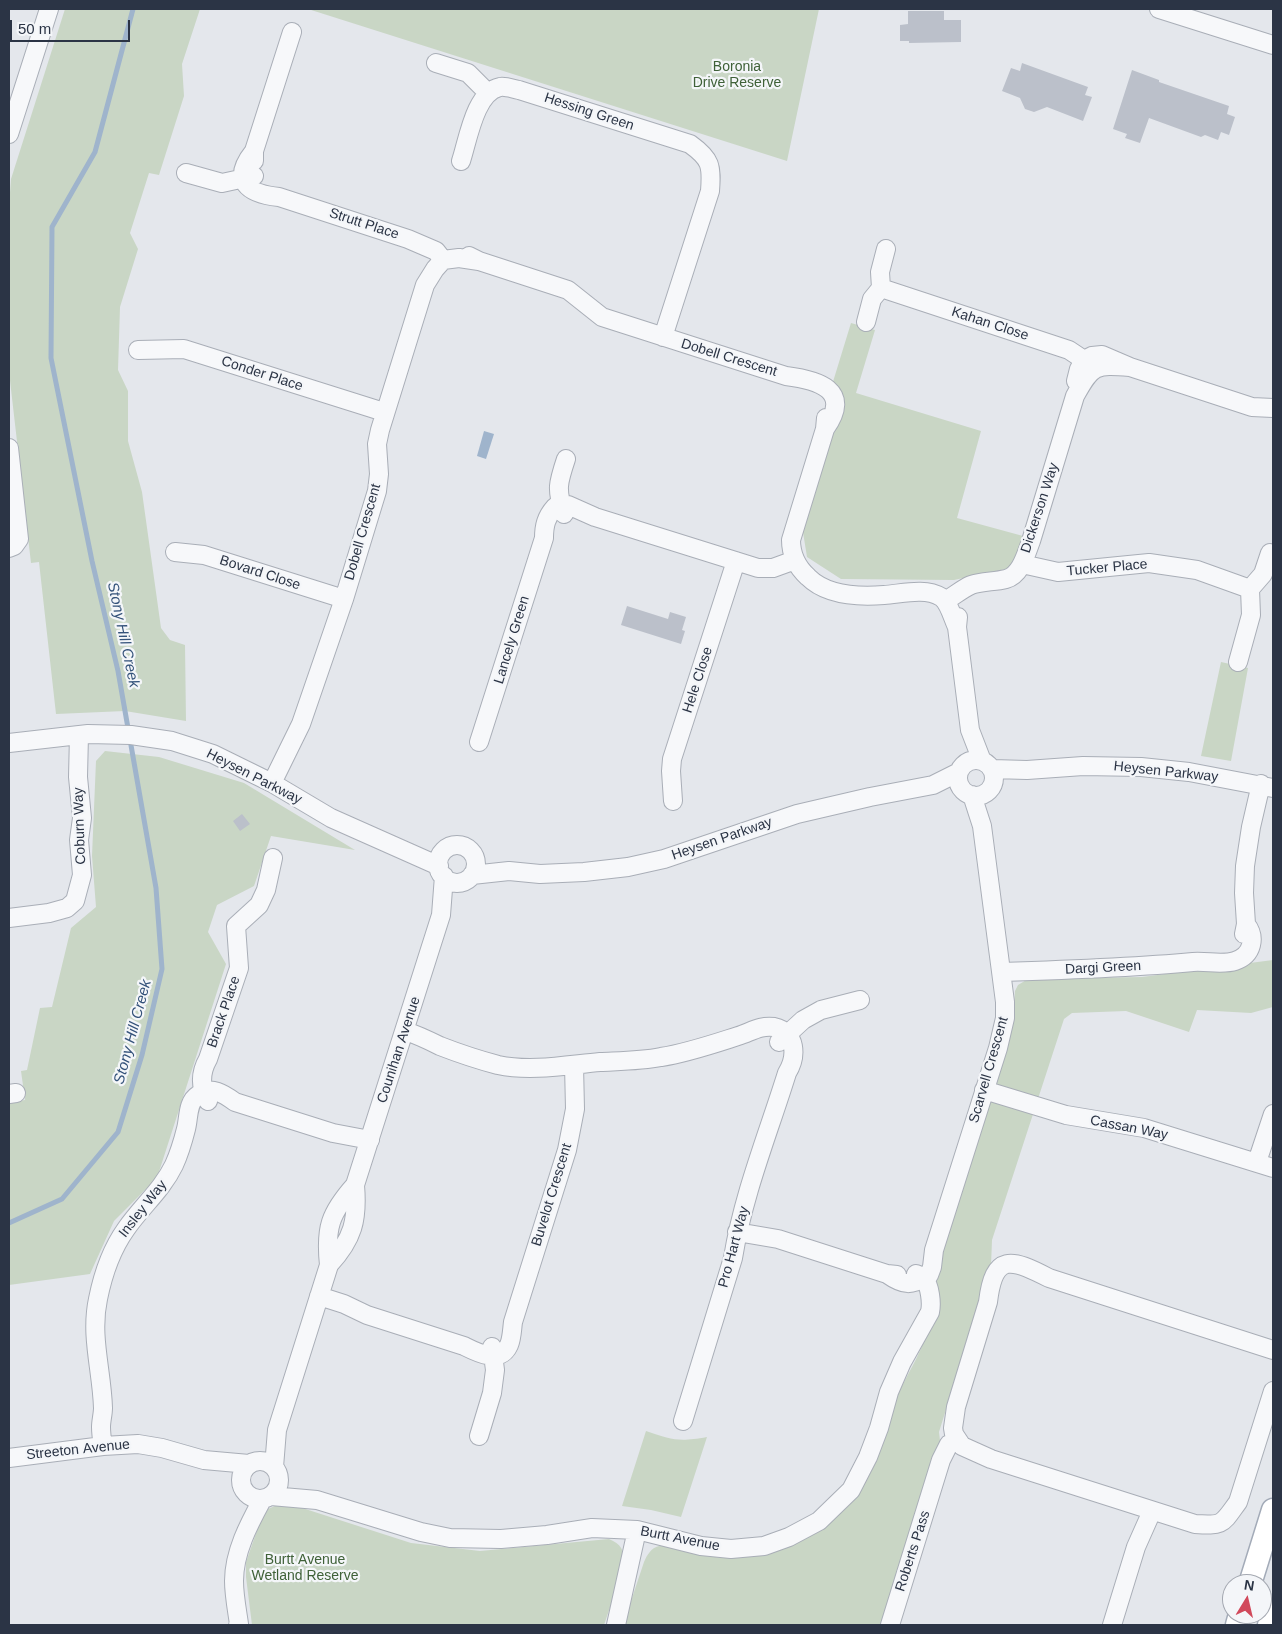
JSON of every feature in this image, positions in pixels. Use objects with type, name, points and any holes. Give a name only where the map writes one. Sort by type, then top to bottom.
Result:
[{"type":"main road","points":[[1253,1574],[1273,1510]]},
{"type":"main road","points":[[1269,1625],[1273,1611]]},
{"type":"street","points":[[9,134],[49,9]]},
{"type":"street","points":[[1159,9],[1273,45]]},
{"type":"street","points":[[186,173],[222,183],[249,177],[254,151],[292,32]]},
{"type":"street","points":[[436,63],[468,73],[488,93],[479,106],[461,161]]},
{"type":"street","name":"Hessing Green","points":[[488,93],[501,87],[510,88],[690,144],[708,159],[711,167],[710,191],[663,337]]},
{"type":"street","name":"Strutt Place","points":[[249,177],[279,197],[408,239],[439,256]]},
{"type":"street","points":[[866,322],[872,299],[881,288],[880,272],[886,249]]},
{"type":"street","name":"Dobell Crescent","points":[[269,782],[283,764],[301,724],[344,599],[377,491],[379,474],[377,444],[384,412],[425,285],[435,269],[439,256],[479,261],[568,290],[602,317],[786,376],[800,384],[815,389],[822,395],[826,403],[826,429],[791,540],[791,552],[794,560]]},
{"type":"street","name":"Kahan Close","points":[[881,288],[1069,350],[1088,366]]},
{"type":"street","name":"Conder Place","points":[[138,350],[184,349],[384,412]]},
{"type":"street","points":[[1088,366],[1130,367],[1252,407],[1273,408]]},
{"type":"street","name":"Dickerson Way","points":[[950,598],[969,586],[985,581],[1006,578],[1014,574],[1022,564],[1031,542],[1075,396],[1088,366]]},
{"type":"street","points":[[9,448],[19,539],[14,546],[9,548]]},
{"type":"street","points":[[566,459],[558,483],[558,497],[562,510],[594,516],[758,568],[773,568],[794,560],[802,572],[814,583],[830,590],[854,595],[929,593],[950,598],[957,627],[976,778]]},
{"type":"street","name":"Lancely Green","points":[[479,742],[544,538],[562,510]]},
{"type":"street","name":"Bovard Close","points":[[175,552],[204,555],[344,599]]},
{"type":"street","points":[[1238,662],[1251,615],[1250,589],[1263,574],[1270,554]]},
{"type":"street","name":"Hele Close","points":[[673,801],[672,759],[736,561]]},
{"type":"street","name":"Tucker Place","points":[[1022,564],[1058,572],[1149,563],[1197,570],[1250,589]]},
{"type":"street","name":"Heysen Parkway","points":[[9,743],[74,735],[106,734],[172,741],[213,754],[269,782],[331,818],[401,848],[441,871]]},
{"type":"street","name":"Coburn Way","points":[[9,918],[49,913],[66,908],[75,901],[82,875],[79,840],[82,818],[74,735]]},
{"type":"street","name":"Heysen Parkway","points":[[467,878],[509,871],[540,874],[628,867],[664,858],[797,814],[870,797],[1027,770],[1082,766],[1141,766],[1190,772],[1267,786]]},
{"type":"street","name":"Scarvell Crescent","points":[[919,1278],[930,1253],[934,1250],[998,1048],[1005,1018],[1001,972],[976,778]]},
{"type":"street","name":"Dargi Green","points":[[1001,972],[1121,968],[1204,961],[1231,953],[1239,948],[1246,924],[1245,866],[1251,827],[1267,786]]},
{"type":"street","points":[[450,846],[462,846],[468,848],[475,857],[476,863],[467,878],[452,881],[441,871],[439,860],[445,849],[450,846]]},
{"type":"street","name":"Heysen Parkway","points":[[401,848],[445,849]]},
{"type":"street","name":"Heysen Parkway","points":[[475,857],[509,871]]},
{"type":"street","name":"Brack Place","points":[[207,1094],[208,1059],[239,968],[236,926],[258,905],[266,890],[273,858]]},
{"type":"street","name":"Counihan Avenue","points":[[277,1472],[277,1430],[329,1265],[343,1248],[354,1227],[357,1208],[355,1186],[441,915],[441,871]]},
{"type":"street","name":"Counihan Avenue","points":[[441,915],[467,878]]},
{"type":"street","points":[[404,1035],[421,1044],[441,1046],[496,1064],[515,1068],[574,1065],[661,1057],[741,1035],[754,1028],[765,1026],[776,1028],[784,1038],[803,1020],[821,1010],[860,1000]]},
{"type":"street","name":"Pro Hart Way","points":[[682,1420],[733,1258],[739,1228],[788,1073],[784,1038]]},
{"type":"street","name":"Buvelot Crescent","points":[[493,1351],[502,1341],[513,1322],[567,1150],[575,1109],[574,1065]]},
{"type":"street","name":"Cassan Way","points":[[984,1090],[1066,1115],[1144,1128],[1265,1165]]},
{"type":"street","points":[[207,1094],[369,1144]]},
{"type":"street","name":"Insley Way","points":[[107,1446],[101,1427],[103,1409],[95,1336],[97,1301],[103,1275],[111,1254],[126,1229],[167,1180],[187,1127],[196,1116],[207,1094]]},
{"type":"street","points":[[1265,1165],[1273,1114]]},
{"type":"street","name":"Counihan Avenue","points":[[329,1265],[326,1245],[329,1226],[342,1200],[355,1186]]},
{"type":"street","points":[[739,1228],[886,1274],[919,1278]]},
{"type":"street","points":[[1273,1350],[1049,1278],[1017,1274],[1007,1277],[1001,1282],[988,1302],[956,1407],[953,1428],[954,1444],[965,1454],[990,1459],[1195,1524],[1215,1524],[1223,1522],[1238,1502],[1273,1391]]},
{"type":"street","name":"Burtt Avenue","points":[[255,1493],[317,1500],[421,1532],[450,1538],[501,1539],[547,1535],[592,1528],[642,1532],[701,1546],[731,1549],[764,1546],[789,1537],[819,1521],[851,1490],[864,1466],[879,1428],[889,1392],[922,1324],[919,1278]]},
{"type":"street","points":[[318,1300],[342,1311],[367,1315],[464,1346],[493,1351],[495,1370],[492,1393],[479,1436]]},
{"type":"street","name":"Counihan Avenue","points":[[252,1463],[277,1430]]},
{"type":"street","name":"Streeton Avenue","points":[[9,1458],[138,1444],[154,1446],[204,1460],[252,1463]]},
{"type":"street","name":"Roberts Pass","points":[[890,1625],[937,1476],[954,1444]]},
{"type":"street","name":"Streeton Avenue","points":[[204,1460],[255,1493]]},
{"type":"street","points":[[238,1625],[234,1580],[236,1562],[247,1528],[255,1493],[242,1473],[252,1463],[265,1462],[277,1472],[278,1488],[255,1493]]},
{"type":"street","name":"Burtt Avenue","points":[[277,1472],[317,1500]]},
{"type":"street","points":[[1112,1625],[1148,1509]]},
{"type":"street","points":[[618,1618],[642,1532]]},
{"type":"green space","points":[[65,9],[200,9],[182,64],[184,96],[159,175],[149,173],[130,233],[138,249],[120,307],[118,370],[128,391],[128,441],[142,492],[161,628],[170,640],[185,645],[186,721],[125,711],[56,714],[39,562],[31,563],[9,372],[9,206],[11,179]]},
{"type":"green space","name":"Boronia Drive Reserve","points":[[308,9],[819,9],[787,161]]},
{"type":"green space","points":[[851,323],[875,330],[856,393],[981,431],[957,518],[1023,536],[1015,567],[954,580],[841,579],[807,557],[802,526],[832,385]]},
{"type":"green space","points":[[1221,662],[1248,668],[1231,761],[1201,756]]},
{"type":"green space","points":[[105,751],[159,757],[244,783],[355,850],[271,836],[254,886],[217,905],[208,932],[226,964],[157,1178],[114,1221],[90,1274],[9,1285],[9,1102],[25,1100],[21,1071],[27,1070],[40,1008],[52,1007],[71,928],[96,907],[92,856],[96,761]]},
{"type":"green space","points":[[1273,960],[1273,1007],[1251,1013],[1197,1010],[1189,1032],[1126,1011],[1072,1013],[1064,1019],[992,1240],[991,1266],[939,1432],[941,1449],[883,1625],[623,1625],[644,1562],[654,1548],[670,1546],[707,1556],[727,1558],[766,1554],[803,1540],[820,1530],[860,1490],[874,1464],[898,1394],[926,1336],[932,1287],[964,1179],[1006,1049],[1013,1023],[1015,991],[1018,985],[1028,979],[1142,977]]},
{"type":"green space","points":[[646,1431],[676,1439],[707,1437],[681,1517],[622,1506]]},
{"type":"green space","name":"Burtt Avenue Wetland Reserve","points":[[277,1505],[296,1506],[411,1543],[480,1551],[609,1539],[621,1548],[625,1563],[604,1625],[252,1625],[246,1562],[261,1519],[268,1509]]},
{"type":"water","points":[[484,431],[494,434],[486,459],[477,456]]},
{"type":"building","points":[[908,11],[944,11],[944,20],[961,20],[961,42],[909,43],[909,41],[900,41],[900,25],[908,24]]},
{"type":"building","points":[[1022,63],[1088,87],[1085,95],[1092,97],[1083,121],[1047,107],[1034,112],[1025,109],[1020,98],[1002,91],[1011,68],[1020,71]]},
{"type":"building","points":[[1132,70],[1159,80],[1159,82],[1229,106],[1227,114],[1235,117],[1229,135],[1221,132],[1218,140],[1205,135],[1201,137],[1149,118],[1140,143],[1125,138],[1127,134],[1113,129]]},
{"type":"building","points":[[627,606],[668,619],[670,612],[686,617],[682,630],[685,631],[681,644],[621,625]]},
{"type":"building","points":[[242,814],[250,824],[240,831],[233,821]]},
{"type":"waterway","name":"Stony Hill Creek","points":[[9,1223],[62,1199],[118,1132],[142,1055],[162,969],[156,888],[118,671],[92,561],[51,358],[52,227],[95,152],[133,9]]}]
